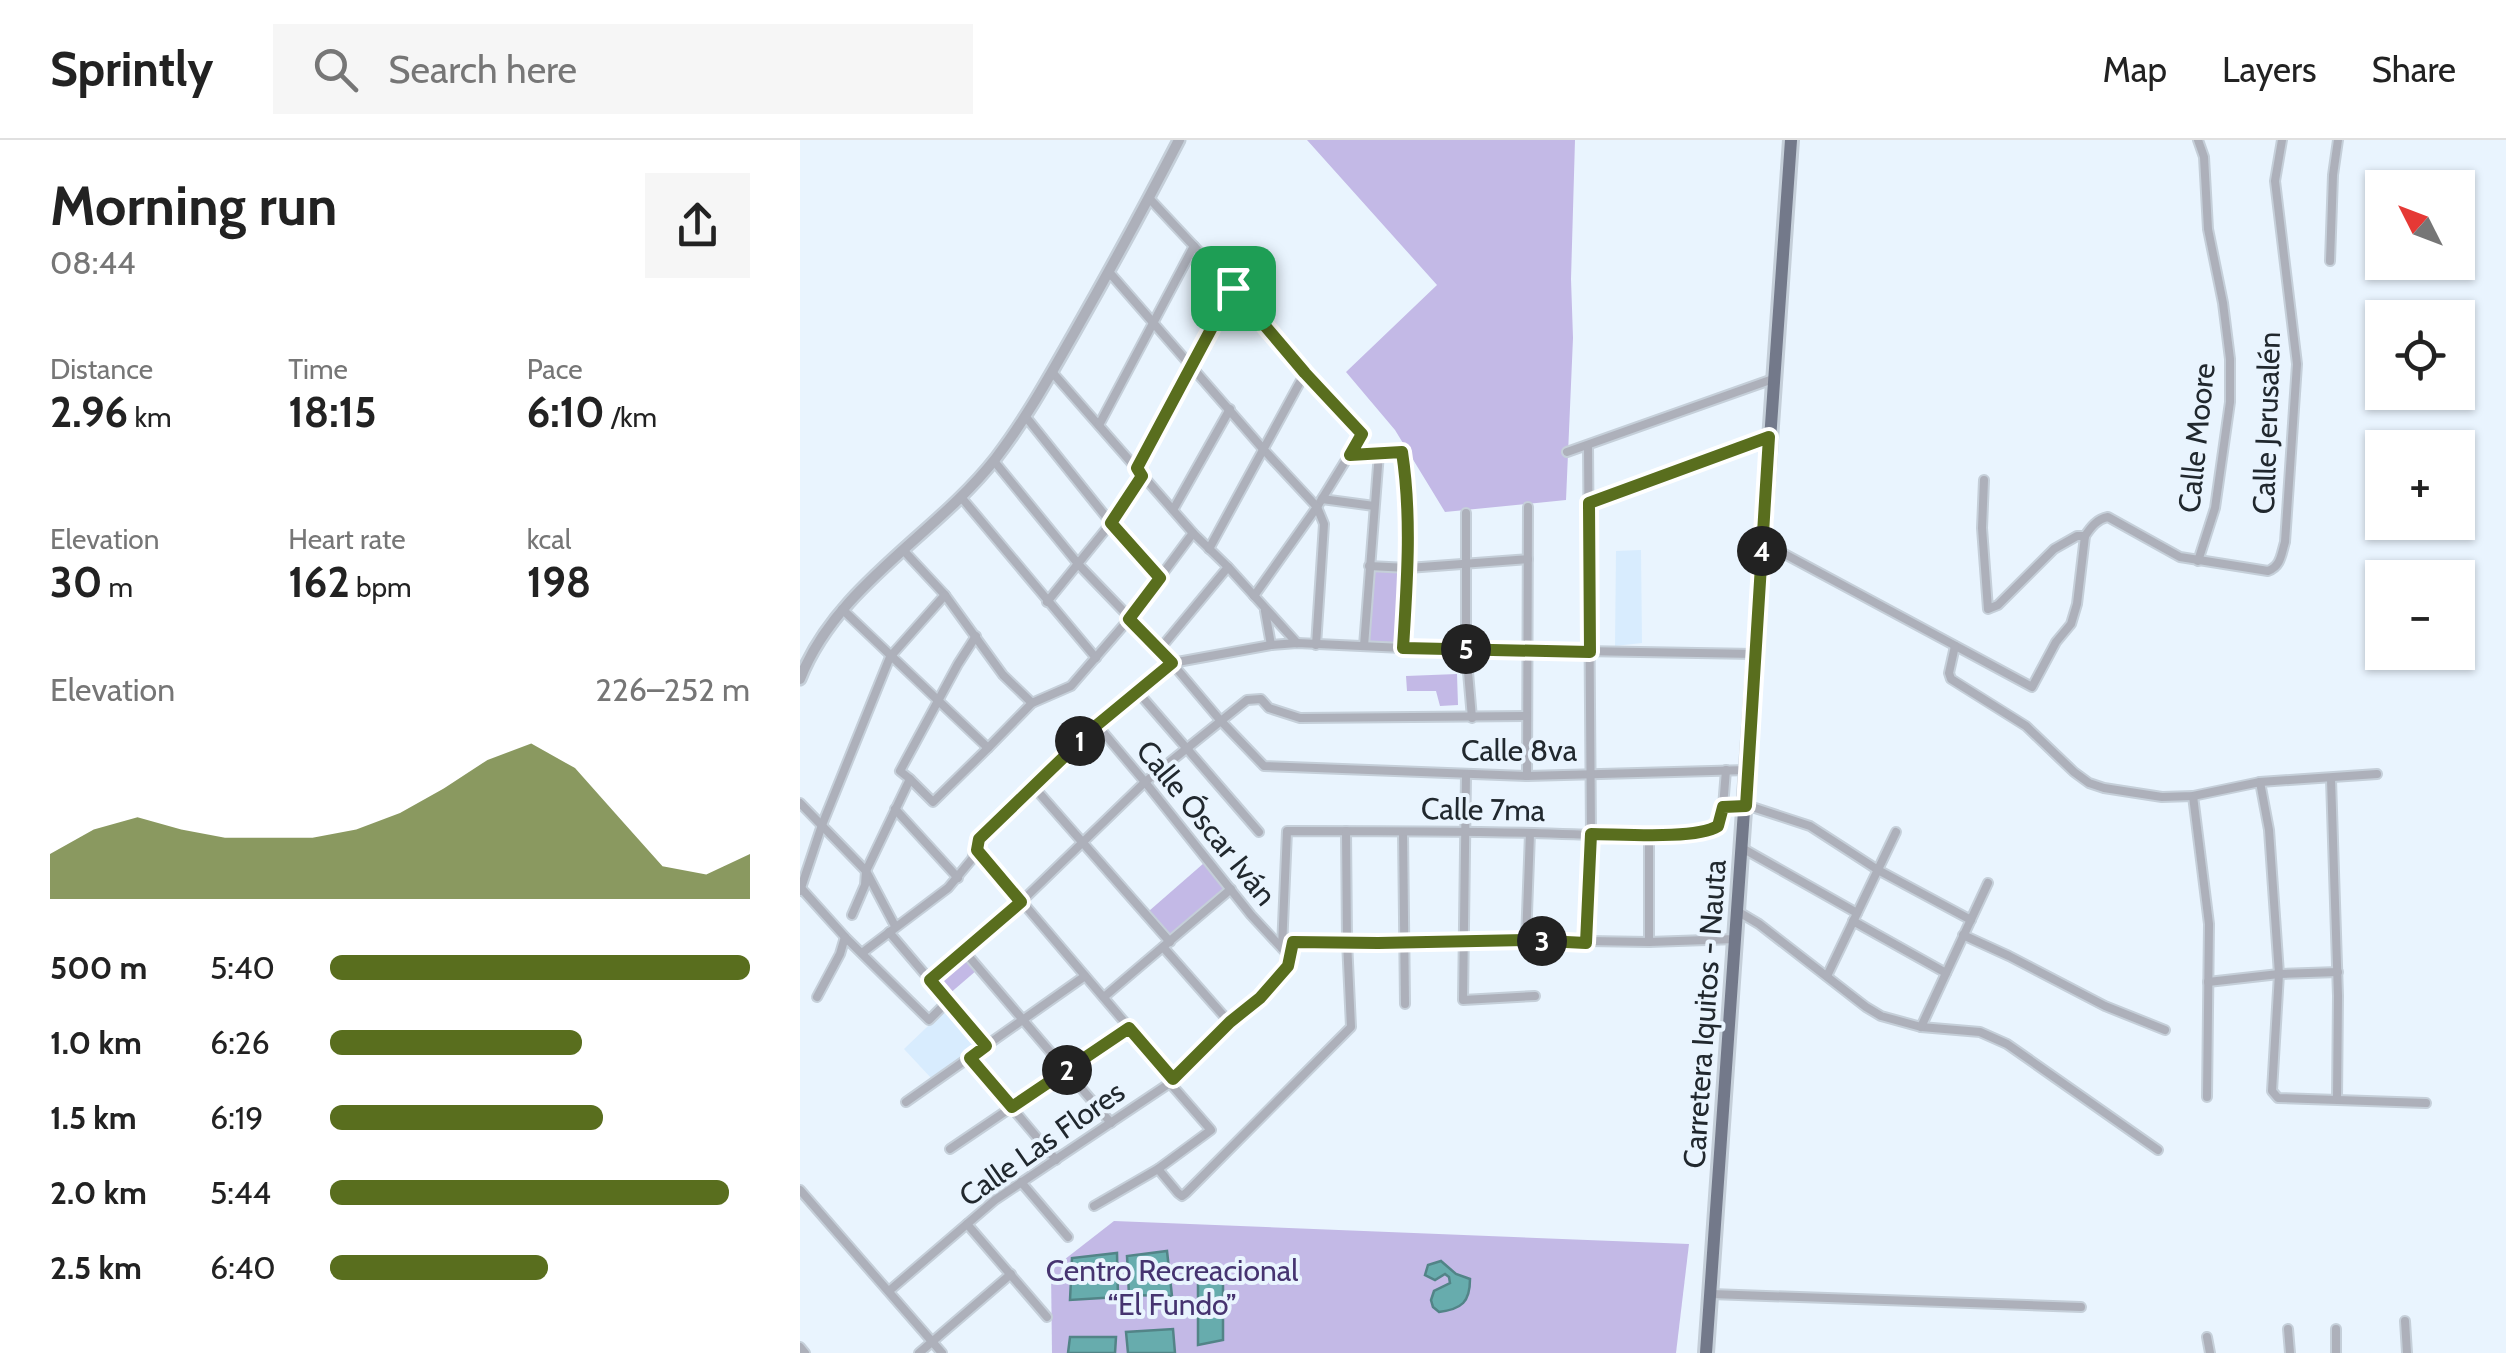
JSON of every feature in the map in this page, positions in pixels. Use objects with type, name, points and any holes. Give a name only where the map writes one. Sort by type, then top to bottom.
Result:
[{"type":"main road","name":"Carretera Iquitos - Nauta","points":[[1706,1353],[1791,140]]},
{"type":"street","points":[[800,679],[842,609],[961,497],[1026,417],[1179,140]]},
{"type":"street","name":"Calle Moore","points":[[2086,536],[2090,527],[2108,517],[2171,552],[2198,562],[2215,508],[2230,402],[2230,359],[2208,229],[2204,157],[2198,140]]},
{"type":"street","name":"Calle Jerusalén","points":[[2198,562],[2268,572],[2280,563],[2297,364],[2275,182],[2282,140]]},
{"type":"street","points":[[2330,261],[2338,140]]},
{"type":"street","points":[[1149,198],[1362,434],[1320,503],[1254,596]]},
{"type":"street","points":[[1098,425],[1194,246]]},
{"type":"street","points":[[1109,272],[1264,450],[1320,503],[1324,524],[1316,645]]},
{"type":"street","points":[[1047,602],[1111,523],[1233,288]]},
{"type":"street","points":[[1052,372],[1193,534],[1297,643]]},
{"type":"street","points":[[1210,549],[1305,373]]},
{"type":"street","points":[[1567,452],[1773,379]]},
{"type":"street","points":[[1173,510],[1230,409]]},
{"type":"street","points":[[1026,417],[1160,578]]},
{"type":"street","points":[[1589,503],[1769,437]]},
{"type":"street","points":[[1586,943],[1591,834],[1588,446]]},
{"type":"street","points":[[1350,455],[1402,452],[1408,568],[1403,648]]},
{"type":"street","points":[[1364,646],[1378,453]]},
{"type":"street","points":[[994,461],[1079,565],[1160,649],[1220,720]]},
{"type":"street","points":[[1762,550],[1779,551],[2032,687],[2056,642],[2071,624],[2086,536],[2077,536],[2054,550],[1998,605],[1988,609],[1982,528],[1984,480]]},
{"type":"street","points":[[961,497],[1096,658]]},
{"type":"street","points":[[1320,503],[1374,506]]},
{"type":"street","points":[[1527,776],[1528,508]]},
{"type":"street","points":[[1466,513],[1466,649],[1472,718]]},
{"type":"street","points":[[976,636],[900,771],[933,802],[1032,703],[1071,686],[1129,619],[1193,534]]},
{"type":"street","points":[[904,550],[945,595],[1003,674],[1032,703]]},
{"type":"street","points":[[1370,566],[1408,568],[1528,559]]},
{"type":"street","points":[[1160,649],[1228,567]]},
{"type":"street","points":[[945,595],[890,656],[800,889],[929,1020],[948,1002]]},
{"type":"street","points":[[1264,607],[1271,645]]},
{"type":"street","points":[[842,609],[988,748]]},
{"type":"street","points":[[862,953],[948,888],[977,850],[979,839],[1097,725],[1172,663],[1297,643],[1756,654]]},
{"type":"street","points":[[1955,646],[1951,679],[2026,726],[2089,784],[2162,797],[2192,796],[2260,782],[2377,774]]},
{"type":"street","points":[[1136,691],[1259,832]]},
{"type":"street","points":[[930,980],[1021,902],[1145,782],[1239,704],[1261,699],[1268,708],[1300,718],[1528,716]]},
{"type":"street","name":"Calle 8va","points":[[1220,720],[1264,766],[1527,776],[1748,770]]},
{"type":"street","name":"Calle Óscar Iván","points":[[1097,725],[1290,957]]},
{"type":"street","points":[[1726,770],[1723,807],[1746,806],[1810,826],[1878,870],[1970,920]]},
{"type":"street","points":[[1466,775],[1463,1000],[1535,996]]},
{"type":"street","points":[[2331,779],[2338,972],[2336,1099]]},
{"type":"street","points":[[852,915],[865,885],[866,872],[910,780]]},
{"type":"street","points":[[2260,782],[2269,830],[2279,974],[2272,1092],[2278,1098],[2426,1102]]},
{"type":"street","points":[[1033,786],[1230,1022]]},
{"type":"street","points":[[2192,796],[2209,924],[2207,1097]]},
{"type":"street","points":[[800,803],[866,872],[892,929],[986,1046]]},
{"type":"street","name":"Calle 7ma","points":[[1282,948],[1286,831],[1694,833],[1718,826],[1723,807]]},
{"type":"street","points":[[896,810],[958,878]]},
{"type":"street","points":[[1158,1169],[1182,1196],[1351,1027],[1346,831]]},
{"type":"street","points":[[1403,832],[1405,1004]]},
{"type":"street","points":[[1827,976],[1896,832]]},
{"type":"street","points":[[1526,940],[1530,833]]},
{"type":"street","points":[[1649,942],[1650,834]]},
{"type":"street","points":[[1742,848],[1946,973]]},
{"type":"street","points":[[977,850],[1104,997],[1211,1130],[1158,1169],[1094,1206]]},
{"type":"street","points":[[1921,1027],[1988,883]]},
{"type":"street","points":[[1104,997],[1230,889]]},
{"type":"street","points":[[1738,911],[1881,1016],[1921,1027],[1980,1032],[2007,1044],[2158,1150]]},
{"type":"street","points":[[817,997],[844,945],[844,936]]},
{"type":"street","points":[[1963,936],[2105,1006],[2166,1030]]},
{"type":"street","points":[[1347,941],[1586,943],[1736,939]]},
{"type":"street","name":"Calle Las Flores","points":[[888,1291],[1021,1182],[1172,1081],[1230,1022],[1260,998],[1288,966],[1293,942],[1347,941]]},
{"type":"street","points":[[965,952],[1111,1123]]},
{"type":"street","points":[[2208,982],[2338,972]]},
{"type":"street","points":[[906,1102],[1086,976]]},
{"type":"street","points":[[950,1149],[1129,1028]]},
{"type":"street","points":[[970,1058],[1056,1160]]},
{"type":"street","points":[[1021,1182],[1068,1237]]},
{"type":"street","points":[[800,1190],[942,1353]]},
{"type":"street","points":[[967,1224],[1047,1316]]},
{"type":"street","points":[[919,1353],[1011,1274]]},
{"type":"street","points":[[1711,1294],[2081,1307]]},
{"type":"street","points":[[2405,1321],[2407,1353]]},
{"type":"street","points":[[2336,1328],[2336,1353]]},
{"type":"street","points":[[2288,1329],[2290,1353]]},
{"type":"street","points":[[2207,1338],[2210,1353]]},
{"type":"street","points":[[800,1347],[805,1353]]},
{"type":"shaded area","points":[[1641,550],[1642,643],[1615,646],[1616,551]]},
{"type":"shaded area","points":[[948,1007],[980,1047],[933,1080],[904,1049]]},
{"type":"shaded area","points":[[1167,1251],[1172,1296],[1129,1295],[1127,1256]]},
{"type":"shaded area","points":[[1117,1253],[1118,1297],[1070,1300],[1072,1258]]},
{"type":"shaded area","points":[[1441,1261],[1456,1274],[1470,1279],[1463,1303],[1439,1312],[1431,1300],[1434,1291],[1450,1283],[1449,1277],[1445,1274],[1435,1280],[1425,1275],[1428,1265]]},
{"type":"shaded area","points":[[1223,1268],[1223,1340],[1198,1345],[1198,1270]]},
{"type":"shaded area","points":[[1173,1329],[1175,1353],[1128,1353],[1126,1332]]},
{"type":"shaded area","points":[[1070,1337],[1116,1337],[1115,1353],[1068,1353]]},
{"type":"green space","points":[[1307,140],[1575,140],[1566,500],[1445,512],[1395,430],[1346,372],[1437,285]]},
{"type":"green space","points":[[1407,571],[1401,649],[1364,648],[1369,572]]},
{"type":"green space","points":[[1457,674],[1458,705],[1440,706],[1436,691],[1407,691],[1406,676]]},
{"type":"green space","points":[[1204,863],[1226,889],[1170,936],[1149,911]]},
{"type":"green space","points":[[965,955],[977,970],[948,995],[935,980]]},
{"type":"green space","name":"Centro Recreacional “El Fundo”","points":[[1114,1221],[1689,1244],[1676,1353],[1052,1353],[1051,1270]]},
{"type":"route","points":[[1233,288],[1362,434],[1350,455],[1402,452],[1408,568],[1403,648],[1590,652],[1589,503],[1769,437],[1746,806],[1723,807],[1718,826],[1711,830],[1591,834],[1586,943],[1293,942],[1288,966],[1260,998],[1173,1079],[1129,1028],[1012,1107],[970,1058],[986,1046],[930,980],[1021,902],[977,850],[979,839],[1097,725],[1172,663],[1129,619],[1160,578],[1111,523],[1142,476],[1137,468],[1233,288]]}]
